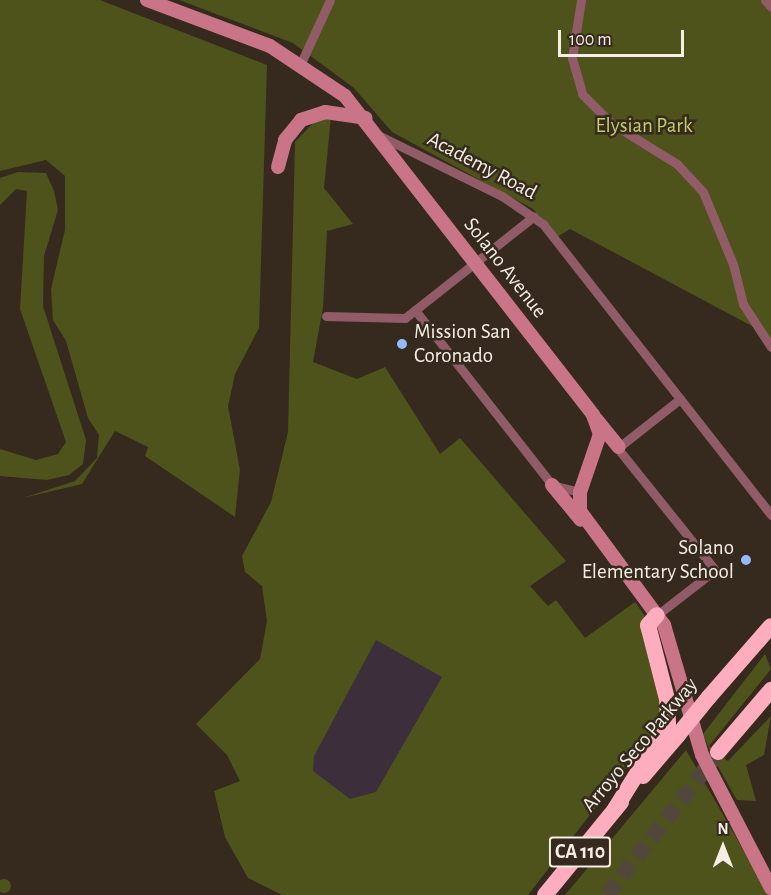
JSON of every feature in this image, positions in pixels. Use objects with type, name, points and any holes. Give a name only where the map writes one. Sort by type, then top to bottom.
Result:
[{"type":"highway","points":[[615,809],[668,724],[668,699],[648,625],[657,615]]},
{"type":"highway","name":"Arroyo Seco Parkway","points":[[544,895],[771,626]]},
{"type":"highway","points":[[718,752],[771,690]]},
{"type":"highway","points":[[734,733],[771,712]]},
{"type":"main road","name":"Academy Road","points":[[147,0],[301,63],[366,118],[378,135]]},
{"type":"main road","points":[[278,167],[285,140],[301,120],[325,112],[366,118]]},
{"type":"main road","name":"Solano Avenue","points":[[378,135],[597,428],[619,447]]},
{"type":"main road","points":[[589,528],[580,511],[580,492],[597,428]]},
{"type":"main road","points":[[552,485],[657,615],[670,639],[706,764],[771,888]]},
{"type":"street","points":[[301,63],[330,0]]},
{"type":"street","points":[[581,0],[572,58],[582,94],[611,123],[677,164],[703,192],[733,264],[743,304],[771,347]]},
{"type":"street","points":[[765,0],[771,7]]},
{"type":"street","name":"Academy Road","points":[[378,135],[534,216],[771,515]]},
{"type":"street","points":[[326,316],[405,318],[534,216]]},
{"type":"street","points":[[415,310],[552,485],[580,492]]},
{"type":"street","points":[[619,447],[680,399]]},
{"type":"street","points":[[597,428],[619,447],[715,570],[657,615]]},
{"type":"shaded area","points":[[348,624],[470,692],[381,854],[258,786]]},
{"type":"green space","points":[[0,0],[100,0],[267,65],[259,328],[235,374],[228,406],[240,470],[235,517],[145,456],[148,447],[115,431],[82,484],[23,498],[75,481],[97,458],[99,435],[88,418],[66,341],[53,320],[51,289],[65,230],[65,176],[46,160],[0,171]]},
{"type":"green space","name":"Elysian Park","points":[[179,0],[771,0],[771,341],[765,333],[570,229],[557,237],[533,209],[392,132],[354,88],[293,43]]},
{"type":"green space","points":[[331,117],[324,188],[353,224],[327,231],[323,308],[313,362],[357,379],[385,367],[440,454],[460,438],[566,561],[530,586],[548,606],[556,600],[585,638],[635,602],[644,615],[665,698],[664,719],[528,895],[282,895],[248,878],[225,837],[214,791],[240,781],[227,755],[196,724],[260,659],[267,621],[262,586],[245,572],[242,556],[271,502],[288,432],[295,142],[314,122]],"holes":[[[376,640],[442,677],[376,792],[350,799],[313,771],[314,756]]]},
{"type":"green space","points":[[18,172],[46,173],[54,191],[58,210],[44,256],[43,306],[86,440],[83,464],[69,475],[47,480],[0,476],[0,449],[36,460],[58,454],[66,442],[20,309],[27,191],[16,189],[0,205],[0,178]]},
{"type":"green space","points":[[765,654],[771,669],[709,746],[728,761],[771,716],[764,755],[746,765],[756,801],[737,800],[712,756],[703,734]]},
{"type":"green space","points":[[686,750],[769,895],[565,895]]},
{"type":"green space","points":[[4,879],[9,881],[11,886],[9,891],[4,893],[-1,891],[-3,886],[-1,881]]},
{"type":"tunnel","points":[[607,895],[717,754]]},
{"type":"place","name":"Mission San Coronado","points":[[402,344]]},
{"type":"place","name":"Solano Elementary School","points":[[746,560]]}]
